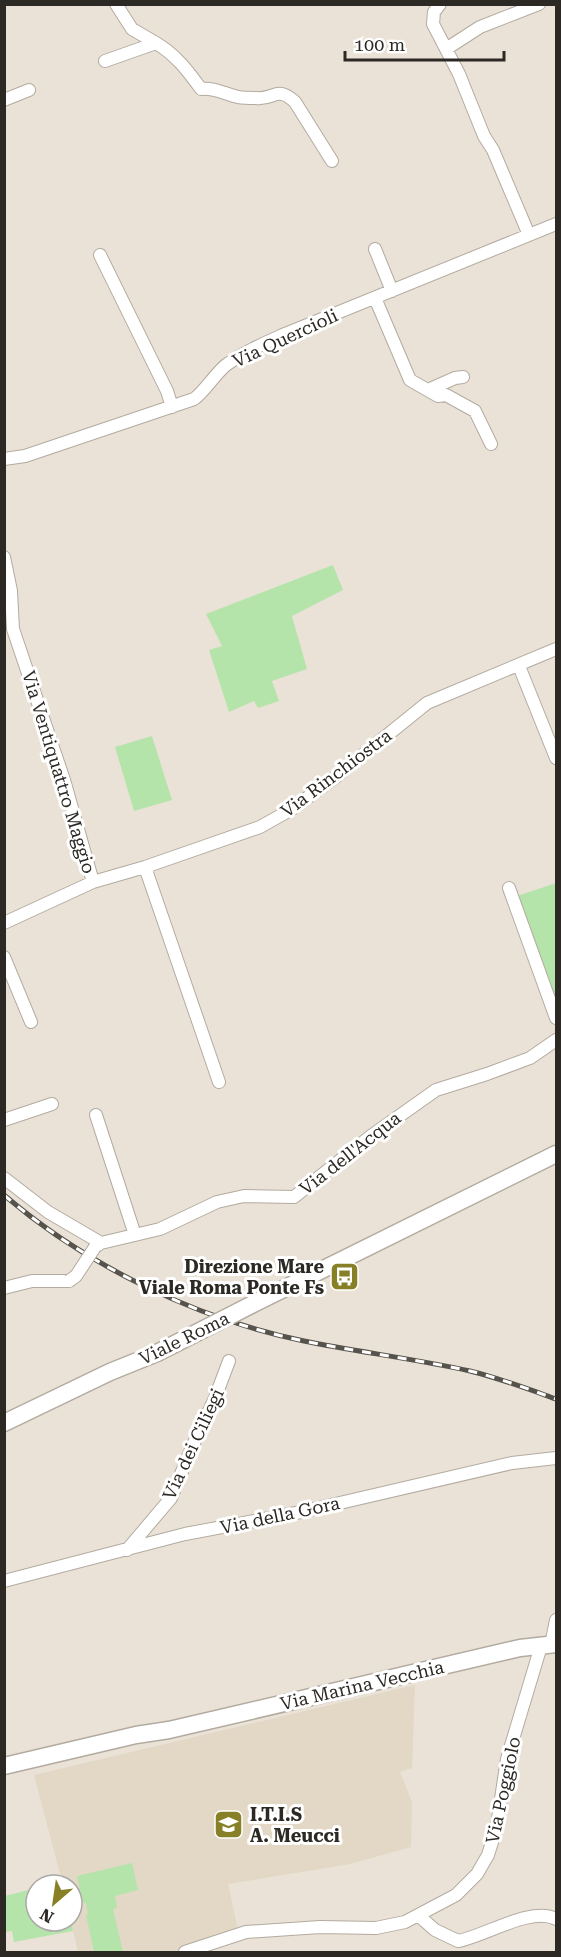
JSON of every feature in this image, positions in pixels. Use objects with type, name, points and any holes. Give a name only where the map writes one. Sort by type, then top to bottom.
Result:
[{"type":"main road","name":"Viale Roma","points":[[4,1423],[110,1372],[158,1353],[556,1154]]},
{"type":"main road","name":"Via Marina Vecchia","points":[[4,1766],[520,1648],[550,1645]]},
{"type":"main road","name":"Via Marina Vecchia","points":[[4,1772],[138,1741],[169,1730]]},
{"type":"street","points":[[116,4],[132,29],[171,53],[201,89],[208,88],[238,97],[261,99],[280,92],[286,94],[295,102],[332,161]]},
{"type":"street","points":[[440,4],[434,12],[433,24],[459,74],[484,136],[493,150],[530,235]]},
{"type":"street","points":[[446,49],[480,27],[539,4]]},
{"type":"street","points":[[105,61],[156,43]]},
{"type":"street","points":[[4,100],[29,90]]},
{"type":"street","name":"Via Quercioli","points":[[4,459],[25,456],[194,399],[224,367],[250,351],[556,224]]},
{"type":"street","points":[[375,249],[392,291]]},
{"type":"street","points":[[100,255],[167,391],[172,407]]},
{"type":"street","points":[[375,298],[410,380],[438,396],[446,395],[475,411],[491,444]]},
{"type":"street","points":[[428,390],[454,378],[463,377]]},
{"type":"street","name":"Via Ventiquattro Maggio","points":[[4,557],[11,591],[14,628],[64,780],[93,882]]},
{"type":"street","name":"Via Rinchiostra","points":[[4,923],[93,882],[145,867],[260,827],[292,809],[338,775],[427,703],[556,649]]},
{"type":"street","points":[[519,666],[556,758]]},
{"type":"street","points":[[145,867],[219,1082]]},
{"type":"street","points":[[509,888],[556,1018]]},
{"type":"street","points":[[4,957],[31,1022]]},
{"type":"street","name":"Via dell'Acqua","points":[[98,1245],[160,1229],[218,1202],[244,1196],[294,1197],[436,1090],[530,1058],[556,1040]]},
{"type":"street","points":[[4,1120],[52,1104]]},
{"type":"street","points":[[96,1114],[135,1235]]},
{"type":"street","points":[[4,1178],[48,1212],[98,1245],[76,1276],[69,1281],[32,1281],[4,1288]]},
{"type":"street","name":"Via dei Ciliegi","points":[[127,1550],[171,1498],[229,1361]]},
{"type":"street","name":"Via della Gora","points":[[4,1581],[185,1534],[301,1512],[512,1463],[556,1458]]},
{"type":"street","points":[[550,1645],[556,1620]]},
{"type":"street","name":"Via Poggiolo","points":[[185,1953],[246,1932],[320,1927],[376,1928],[405,1922],[456,1895],[471,1881],[488,1855],[498,1819],[507,1759],[550,1645]]},
{"type":"street","points":[[419,1916],[435,1930],[458,1941],[537,1916],[556,1919]]},
{"type":"shaded area","name":"I.T.I.S A. Meucci","points":[[415,1685],[412,1768],[400,1772],[412,1802],[411,1847],[350,1864],[228,1884],[238,1930],[177,1952],[78,1952],[74,1933],[84,1933],[84,1873],[60,1873],[34,1775]]},
{"type":"green space","points":[[333,565],[343,590],[292,616],[307,669],[272,681],[279,701],[258,708],[254,701],[229,712],[209,650],[222,646],[206,614]]},
{"type":"green space","points":[[152,736],[172,800],[134,811],[115,747]]},
{"type":"green space","points":[[556,883],[556,1005],[517,896]]},
{"type":"green space","points":[[132,1863],[138,1890],[115,1896],[117,1908],[113,1909],[123,1952],[94,1952],[86,1915],[88,1914],[86,1903],[84,1903],[84,1874]]},
{"type":"green space","points":[[24,1891],[24,1933],[62,1933],[14,1942],[12,1931],[5,1932],[5,1896]]},
{"type":"railway","points":[[4,1195],[36,1221],[107,1267],[184,1304],[224,1319],[304,1341],[470,1371],[556,1399]]},
{"type":"place","name":"Direzione Mare Viale Roma Ponte Fs","points":[[345,1276]]},
{"type":"place","name":"I.T.I.S A. Meucci","points":[[229,1824]]}]
